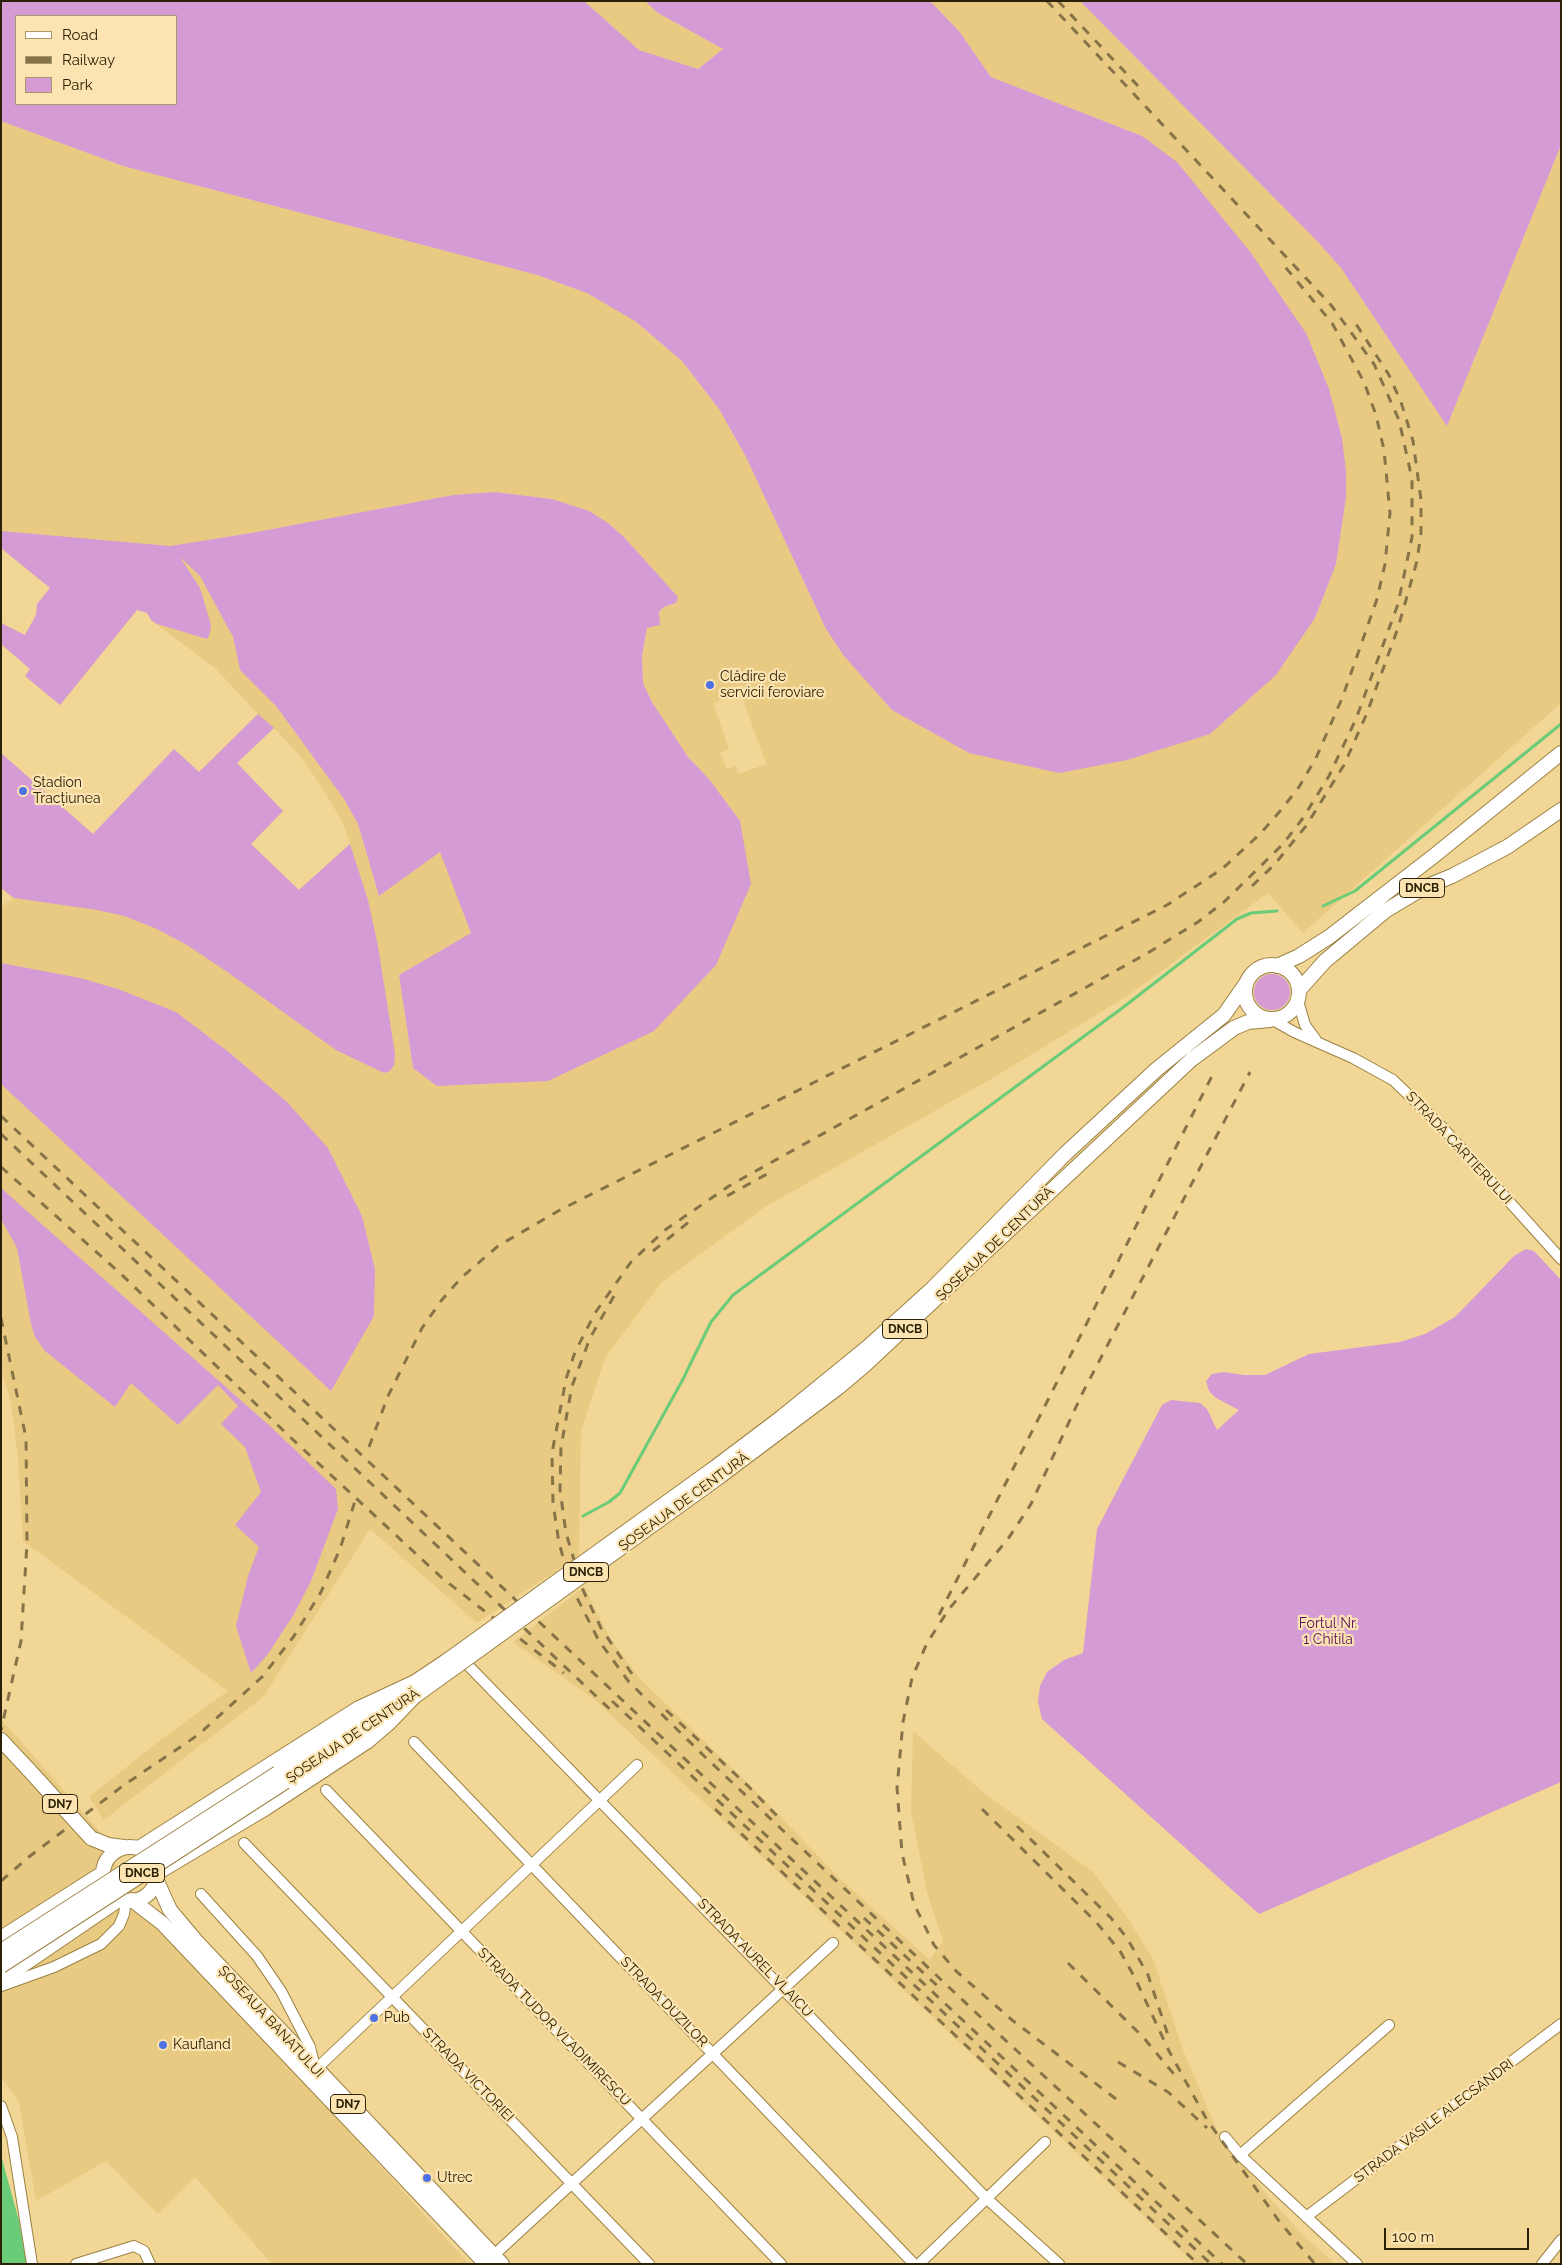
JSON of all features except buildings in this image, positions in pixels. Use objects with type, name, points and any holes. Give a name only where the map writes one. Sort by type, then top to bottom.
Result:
[{"type":"main road","name":"ȘOSEAUA DE CENTURĂ","points":[[716,1473],[868,1347],[933,1288],[1065,1154],[1157,1069],[1224,1015],[1257,970],[1264,966],[1277,966],[1299,956],[1329,937],[1435,855],[1561,753]]},
{"type":"main road","name":"ȘOSEAUA DE CENTURĂ","points":[[1,1966],[281,1777],[416,1681],[452,1659],[839,1387],[865,1365],[1192,1059],[1241,1024],[1286,1016],[1292,1011],[1299,995],[1325,961],[1385,911],[1425,887],[1452,876],[1501,851],[1561,810]]},
{"type":"main road","points":[[1277,966],[1294,976],[1299,995]]},
{"type":"main road","points":[[1247,982],[1246,999],[1249,1007],[1255,1013],[1272,1020]]},
{"type":"main road","name":"ȘOSEAUA DE CENTURĂ","points":[[1,1951],[281,1777],[366,1732],[415,1696],[452,1659]]},
{"type":"main road","points":[[139,1848],[358,1708],[416,1681]]},
{"type":"main road","points":[[1,1980],[126,1900],[139,1899],[150,1891],[156,1876],[266,1808],[368,1741],[415,1696]]},
{"type":"main road","name":"DN7","points":[[1,1740],[90,1838],[110,1891],[126,1900]]},
{"type":"main road","name":"DN7","points":[[90,1838],[108,1845],[139,1848],[150,1856],[156,1876]]},
{"type":"main road","points":[[1,1938],[103,1870],[110,1856],[124,1847]]},
{"type":"main road","name":"ȘOSEAUA BANATULUI","points":[[156,1876],[170,1910],[311,2074]]},
{"type":"main road","name":"ȘOSEAUA BANATULUI","points":[[126,1900],[162,1923],[494,2261]]},
{"type":"street","points":[[1299,995],[1305,1025],[1317,1040]]},
{"type":"street","name":"STRADA CARTIERULUI","points":[[1272,1020],[1294,1032],[1317,1040],[1393,1080],[1442,1127],[1561,1259]]},
{"type":"street","name":"STRADA AUREL VLAICU","points":[[452,1659],[601,1799],[986,2198],[1059,2264]]},
{"type":"street","name":"STRADA DUZILOR","points":[[414,1742],[532,1863],[914,2264]]},
{"type":"street","points":[[311,2074],[637,1765]]},
{"type":"street","name":"STRADA TUDOR VLADIMIRESCU","points":[[326,1790],[781,2264]]},
{"type":"street","name":"STRADA VICTORIEI","points":[[244,1843],[649,2264]]},
{"type":"street","points":[[201,1894],[257,1956],[281,1991],[310,2047],[311,2074]]},
{"type":"street","points":[[1,1986],[54,1967],[101,1944],[119,1926],[124,1914],[126,1900]]},
{"type":"street","points":[[494,2261],[712,2052],[833,1943]]},
{"type":"street","name":"STRADA VASILE ALECSANDRI","points":[[1306,2217],[1561,2024]]},
{"type":"street","points":[[1240,2155],[1389,2025]]},
{"type":"street","points":[[1,2106],[12,2137],[32,2264]]},
{"type":"street","points":[[1225,2137],[1240,2155],[1357,2264]]},
{"type":"street","points":[[919,2264],[1045,2142]]},
{"type":"street","points":[[1542,2264],[1561,2240]]},
{"type":"street","points":[[76,2264],[134,2246],[144,2251],[150,2264]]},
{"type":"shaded area","points":[[584,1],[645,1],[658,13],[723,49],[698,69],[639,50]]},
{"type":"shaded area","points":[[930,1],[1080,1],[1317,241],[1341,268],[1447,425],[1561,145],[1561,703],[1303,933],[1268,893],[1126,997],[991,1079],[765,1207],[662,1282],[605,1358],[581,1431],[579,1556],[477,1623],[370,1529],[264,1696],[104,1820],[89,1797],[167,1735],[228,1691],[23,1541],[18,1458],[11,1402],[1,1367],[1,907],[13,898],[1,888],[1,753],[93,834],[174,749],[199,772],[258,714],[215,668],[151,620],[147,613],[142,610],[137,610],[60,705],[25,676],[30,669],[1,644],[1,623],[25,635],[36,615],[37,604],[50,588],[1,548],[1,121],[123,166],[537,275],[587,293],[609,304],[635,321],[682,361],[719,409],[746,457],[826,629],[1315,618],[1336,564],[1346,497],[1346,472],[1142,136],[991,77],[959,31]],"holes":[[[495,492],[552,499],[589,511],[608,523],[624,537],[678,597],[675,604],[664,607],[659,612],[660,625],[647,628],[642,656],[643,683],[652,702],[688,757],[709,779],[740,821],[437,1086],[413,1068],[399,975],[472,933],[440,852],[379,896],[358,824],[344,799],[276,706],[240,670],[233,637],[200,576],[171,546],[453,495]],[[739,688],[766,764],[739,774],[736,766],[727,769],[720,753],[729,749],[713,703],[723,699],[721,695]],[[274,728],[300,756],[343,823],[350,844],[299,890],[251,844],[283,811],[237,763]]]},
{"type":"shaded area","points":[[584,1587],[611,1640],[641,1680],[757,1792],[840,1879],[930,1960],[943,1941],[927,1892],[911,1812],[913,1731],[984,1793],[1092,1871],[1127,1917],[1153,1959],[1183,2050],[1217,2130],[1268,2196],[1304,2236],[1335,2264],[1195,2264],[594,1699],[513,1642]]},
{"type":"shaded area","points":[[1,1719],[97,1828],[128,1887],[469,2264],[272,2264],[195,2177],[158,2214],[106,2161],[36,2201],[19,2102],[1,2077]]},
{"type":"shaded area","points":[[1,2155],[19,2221],[27,2264],[1,2264]]},
{"type":"green space","points":[[1,1],[584,1],[639,50],[698,69],[723,49],[658,13],[645,1],[930,1],[959,31],[991,77],[1142,136],[1177,162],[1251,253],[1306,333],[1329,389],[1342,438],[1346,472],[1346,497],[1336,564],[1315,618],[1276,675],[1210,734],[1127,760],[1059,773],[969,753],[892,710],[844,656],[826,629],[746,457],[719,409],[682,361],[635,321],[587,293],[537,275],[123,166],[1,121]]},
{"type":"green space","points":[[1080,1],[1561,1],[1561,145],[1447,426],[1341,268],[1317,241]]},
{"type":"green space","points":[[495,492],[552,499],[589,511],[608,523],[624,537],[678,597],[676,603],[664,607],[659,612],[660,625],[647,628],[642,656],[643,683],[652,702],[688,757],[709,779],[740,821],[751,884],[716,965],[654,1031],[548,1081],[437,1086],[413,1068],[399,975],[471,933],[440,852],[379,896],[358,824],[344,799],[276,706],[240,670],[233,637],[200,576],[180,557],[200,588],[211,625],[207,639],[157,624],[151,620],[147,613],[137,610],[60,705],[25,676],[30,669],[1,644],[1,623],[25,635],[36,615],[37,604],[50,588],[1,548],[1,531],[170,546],[251,533],[453,495]]},
{"type":"green space","points":[[258,714],[274,728],[237,763],[283,811],[251,844],[299,890],[350,844],[368,900],[378,946],[395,1054],[394,1065],[390,1071],[384,1073],[336,1050],[226,971],[187,945],[157,929],[124,916],[97,910],[14,898],[1,888],[1,753],[93,834],[174,749],[199,772]]},
{"type":"green space","points":[[1,963],[80,978],[118,989],[176,1012],[230,1053],[287,1102],[328,1148],[362,1216],[375,1269],[374,1316],[331,1391],[1,1084]]},
{"type":"green space","points":[[1272,974],[1279,975],[1285,979],[1289,985],[1289,999],[1285,1005],[1279,1009],[1272,1010],[1265,1009],[1259,1005],[1255,999],[1254,992],[1255,985],[1259,979],[1265,975]]},
{"type":"green space","points":[[1,1188],[271,1427],[336,1489],[338,1509],[311,1581],[294,1614],[268,1654],[251,1673],[236,1626],[248,1576],[259,1547],[235,1525],[261,1492],[245,1447],[221,1424],[238,1406],[218,1385],[178,1425],[131,1383],[115,1407],[45,1351],[35,1337],[31,1324],[17,1248],[1,1219]]},
{"type":"green space","name":"Fortul Nr. 1 Chitila","points":[[1526,1249],[1534,1251],[1561,1280],[1561,1782],[1259,1914],[1042,1719],[1038,1702],[1040,1686],[1047,1672],[1064,1660],[1083,1653],[1097,1529],[1162,1405],[1171,1400],[1200,1403],[1207,1409],[1217,1430],[1239,1410],[1216,1398],[1209,1391],[1206,1381],[1212,1374],[1223,1372],[1265,1375],[1309,1354],[1400,1342],[1425,1334],[1455,1317],[1514,1256]]},
{"type":"waterway","points":[[1323,906],[1355,891],[1561,724]]},
{"type":"waterway","points":[[583,1516],[609,1502],[620,1493],[682,1381],[711,1322],[733,1295],[1121,1009],[1237,919],[1251,913],[1277,911]]},
{"type":"railway","points":[[1047,1],[1331,305],[1374,364],[1399,420],[1412,479],[1412,537],[1398,604],[1356,719],[1329,776],[1303,818],[1283,844],[1224,902],[1198,922],[1146,954],[729,1186],[665,1230],[631,1262],[595,1313],[575,1352],[566,1379],[552,1453],[553,1503],[559,1543],[572,1588],[599,1641],[629,1682],[703,1755],[989,2025],[1247,2264]]},
{"type":"railway","points":[[1058,1],[1138,86]]},
{"type":"railway","points":[[369,1447],[388,1396],[422,1328],[441,1301],[461,1278],[498,1246],[560,1210],[1167,905],[1222,869],[1260,834],[1299,787],[1316,758],[1343,696],[1377,599],[1385,564],[1390,513],[1384,450],[1376,415],[1364,382],[1332,323],[1281,262]]},
{"type":"railway","points":[[1252,886],[1274,865],[1306,826],[1344,765],[1367,713],[1398,628],[1417,561],[1421,533],[1421,500],[1413,441],[1401,402],[1389,375],[1356,324]]},
{"type":"railway","points":[[1116,2099],[1012,2020],[956,1971],[934,1945],[914,1904],[902,1853],[897,1788],[903,1722],[912,1678],[927,1643],[949,1609],[1008,1539],[1031,1504],[1082,1394],[1250,1072]]},
{"type":"railway","points":[[939,1615],[1213,1074]]},
{"type":"railway","points":[[1,1116],[1222,2264]]},
{"type":"railway","points":[[1,1134],[615,1714]]},
{"type":"railway","points":[[1,1167],[120,1273],[289,1436],[442,1578],[564,1673]]},
{"type":"railway","points":[[727,1196],[767,1174]]},
{"type":"railway","points":[[653,1251],[690,1221]]},
{"type":"railway","points":[[614,1296],[590,1338],[572,1386],[561,1447],[560,1490],[566,1533],[583,1590],[601,1628],[632,1674]]},
{"type":"railway","points":[[1,1318],[26,1438],[27,1543],[21,1641],[1,1730]]},
{"type":"railway","points":[[1,1881],[30,1856],[124,1785],[198,1735],[262,1677],[294,1636],[321,1592],[340,1549],[355,1501]]},
{"type":"railway","points":[[612,1701],[1211,2264]]},
{"type":"railway","points":[[666,1710],[748,1786],[780,1819]]},
{"type":"railway","points":[[715,1809],[1198,2264]]},
{"type":"railway","points":[[982,1809],[1096,1922],[1120,1951],[1135,1978],[1169,2051],[1207,2120],[1279,2221],[1315,2264]]},
{"type":"railway","points":[[1017,1826],[1111,1918],[1127,1938],[1148,1975],[1169,2038]]},
{"type":"railway","points":[[864,1918],[943,1991]]},
{"type":"railway","points":[[1068,1963],[1143,2037],[1178,2079]]},
{"type":"railway","points":[[1118,2062],[1168,2092],[1207,2128]]},
{"type":"place","name":"Clădire de servicii feroviare","points":[[710,685]]},
{"type":"place","name":"Stadion Tracțiunea","points":[[23,791]]},
{"type":"place","name":"Pub","points":[[374,2018]]},
{"type":"place","name":"Kaufland","points":[[163,2045]]},
{"type":"place","name":"Utrec","points":[[427,2178]]}]
